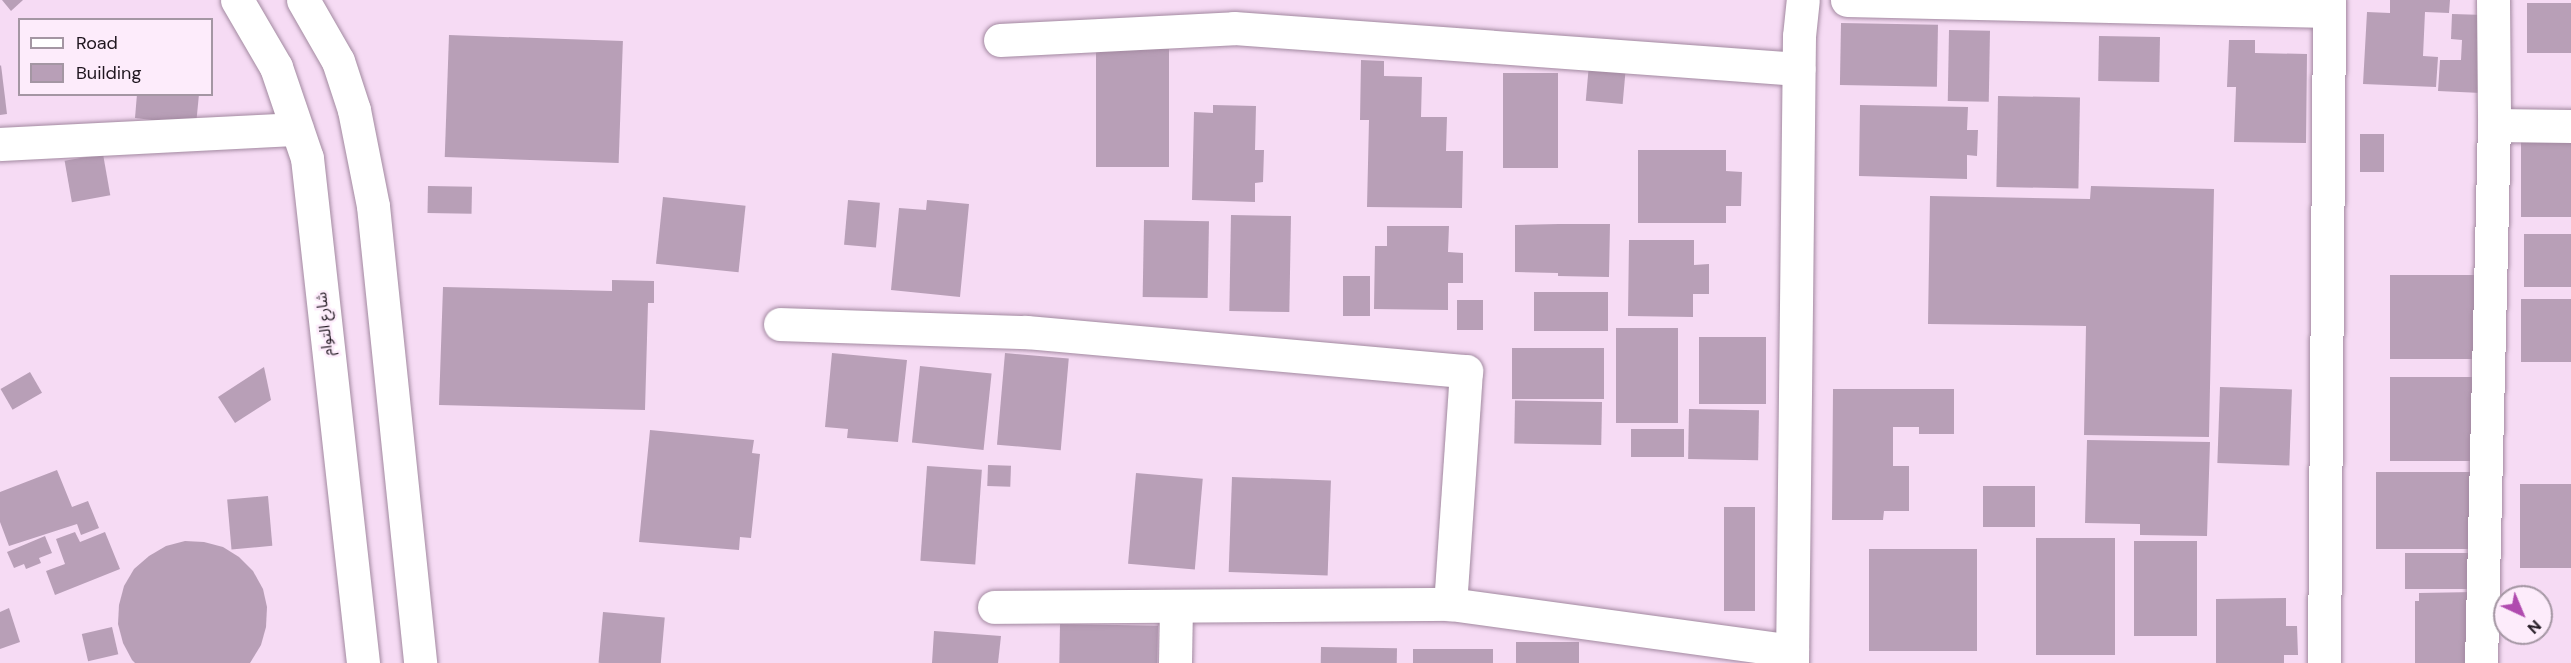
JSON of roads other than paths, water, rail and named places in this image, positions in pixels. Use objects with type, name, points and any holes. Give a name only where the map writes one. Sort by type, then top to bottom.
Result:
[{"type":"street","name":"شارع التوام","points":[[237,0],[276,67],[307,158],[363,663]]},
{"type":"street","points":[[303,0],[338,61],[354,110],[373,206],[420,663]]},
{"type":"street","points":[[994,607],[1450,604],[1792,657],[1799,36],[1803,0]]},
{"type":"street","points":[[1847,0],[2329,5],[2324,663]]},
{"type":"street","points":[[2481,663],[2494,125],[2493,0]]},
{"type":"street","points":[[1000,40],[1234,28],[1799,69]]},
{"type":"street","points":[[2494,125],[2571,126]]},
{"type":"street","points":[[0,144],[297,129]]},
{"type":"street","points":[[780,324],[1026,332],[1466,371],[1450,604]]},
{"type":"street","points":[[1175,663],[1176,606]]}]
